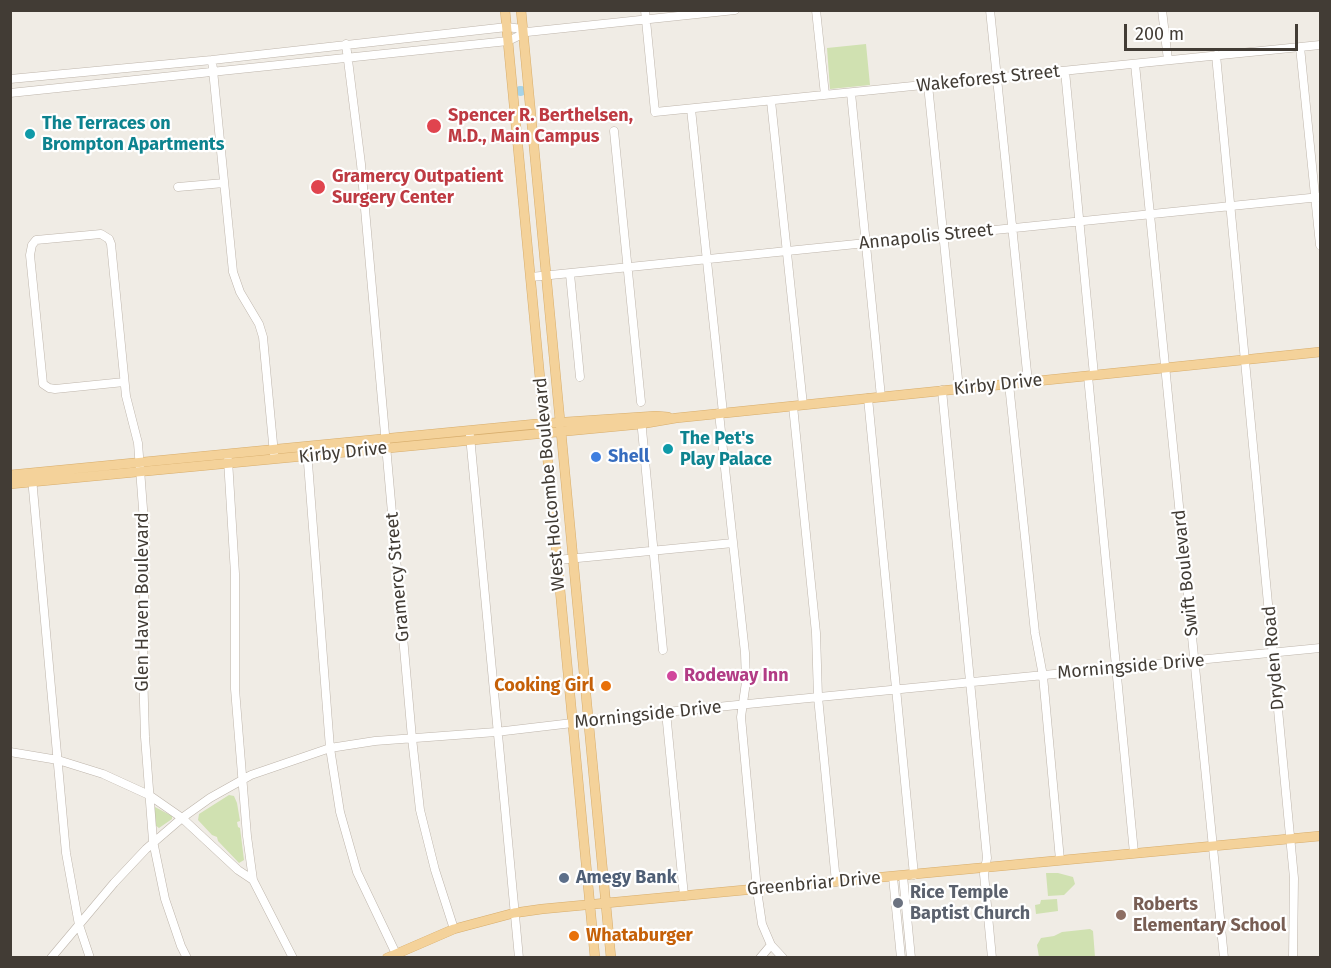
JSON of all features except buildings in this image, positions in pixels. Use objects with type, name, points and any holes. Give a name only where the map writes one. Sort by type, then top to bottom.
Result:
[{"type":"main road","name":"West Holcombe Boulevard","points":[[505,10],[596,957]]},
{"type":"main road","name":"West Holcombe Boulevard","points":[[521,10],[611,957]]},
{"type":"main road","name":"Kirby Drive","points":[[10,475],[32,478],[141,473],[228,464],[307,446],[469,430],[545,428],[676,418],[1320,352]]},
{"type":"main road","name":"Kirby Drive","points":[[10,484],[32,478],[140,462],[228,454],[308,457],[470,440],[545,428]]},
{"type":"main road","name":"Greenbriar Drive","points":[[393,956],[454,929],[514,913],[1320,836]]},
{"type":"street","points":[[645,10],[646,20]]},
{"type":"street","points":[[10,79],[212,60],[507,27],[524,32],[735,10]]},
{"type":"street","points":[[816,10],[825,95]]},
{"type":"street","points":[[990,10],[1028,382]]},
{"type":"street","points":[[1162,10],[1168,60]]},
{"type":"street","name":"Wakeforest Street","points":[[646,20],[655,112],[1320,45]]},
{"type":"street","points":[[10,93],[508,41],[524,32]]},
{"type":"street","points":[[413,36],[414,51]]},
{"type":"street","name":"Gramercy Street","points":[[346,44],[366,221],[420,810],[435,870],[454,929]]},
{"type":"street","points":[[1300,47],[1318,197],[1320,245]]},
{"type":"street","name":"Dryden Road","points":[[1216,55],[1290,839],[1295,901],[1293,957]]},
{"type":"street","points":[[212,60],[233,272],[240,292],[264,337],[274,454]]},
{"type":"street","name":"Swift Boulevard","points":[[1135,64],[1224,957]]},
{"type":"street","points":[[78,71],[80,85]]},
{"type":"street","points":[[1065,71],[1134,854]]},
{"type":"street","points":[[928,85],[959,389]]},
{"type":"street","points":[[851,93],[880,397]]},
{"type":"street","points":[[771,101],[786,251],[816,633],[818,697],[836,882]]},
{"type":"street","points":[[691,109],[746,670],[741,717],[757,890],[762,924],[771,945],[783,957]]},
{"type":"street","points":[[614,131],[641,402]]},
{"type":"street","points":[[178,188],[224,183]]},
{"type":"street","name":"Annapolis Street","points":[[531,278],[1318,197]]},
{"type":"street","name":"Glen Haven Boulevard","points":[[124,382],[49,388],[41,380],[30,251],[36,240],[101,234],[109,239],[111,244],[124,382],[128,410],[138,443],[141,473],[145,535],[143,669],[145,737],[153,841],[165,899],[187,957]]},
{"type":"street","points":[[570,274],[580,376]]},
{"type":"street","points":[[1009,384],[1035,633],[1043,676],[1060,860]]},
{"type":"street","points":[[942,390],[987,858],[984,874],[992,957]]},
{"type":"street","points":[[868,398],[914,875]]},
{"type":"street","points":[[641,421],[663,650]]},
{"type":"street","points":[[469,430],[519,957]]},
{"type":"street","points":[[307,446],[330,748],[340,812],[357,872],[393,956]]},
{"type":"street","points":[[228,454],[235,574],[235,689],[241,780],[253,880],[293,957]]},
{"type":"street","points":[[32,478],[66,853],[79,925],[90,957]]},
{"type":"street","points":[[557,560],[733,543]]},
{"type":"street","name":"Morningside Drive","points":[[51,957],[153,841],[182,818],[241,780],[263,770],[330,748],[375,741],[496,732],[666,712],[1320,648]]},
{"type":"street","points":[[666,712],[684,896]]},
{"type":"street","points":[[10,752],[58,760],[103,774],[149,795],[182,818],[238,870],[253,880]]},
{"type":"street","points":[[898,876],[901,957]]},
{"type":"street","points":[[898,876],[911,957]]},
{"type":"street","points":[[760,957],[771,945]]},
{"type":"green space","points":[[866,44],[870,85],[830,89],[827,48]]},
{"type":"green space","points":[[229,795],[234,796],[237,803],[240,821],[237,822],[240,828],[244,860],[239,863],[218,841],[217,837],[212,835],[198,820],[199,814]]},
{"type":"green space","points":[[155,807],[172,816],[172,819],[159,828],[155,825]]},
{"type":"green space","points":[[1046,873],[1073,877],[1075,884],[1064,895],[1048,896]]},
{"type":"green space","points":[[1057,899],[1058,911],[1036,914],[1035,905],[1040,904],[1041,900]]},
{"type":"green space","points":[[1090,929],[1093,931],[1095,957],[1039,957],[1037,945],[1041,938],[1062,932]]},
{"type":"place","name":"Spencer R. Berthelsen, M.D., Main Campus","points":[[434,126]]},
{"type":"place","name":"The Terraces on Brompton Apartments","points":[[30,134]]},
{"type":"place","name":"Gramercy Outpatient Surgery Center","points":[[318,187]]},
{"type":"place","name":"The Pet's Play Palace","points":[[668,449]]},
{"type":"place","name":"Shell","points":[[596,457]]},
{"type":"place","name":"Rodeway Inn","points":[[672,676]]},
{"type":"place","name":"Cooking Girl","points":[[606,686]]},
{"type":"place","name":"Amegy Bank","points":[[564,878]]},
{"type":"place","name":"Rice Temple Baptist Church","points":[[898,903]]},
{"type":"place","name":"Roberts Elementary School","points":[[1121,915]]},
{"type":"place","name":"Whataburger","points":[[574,936]]}]
